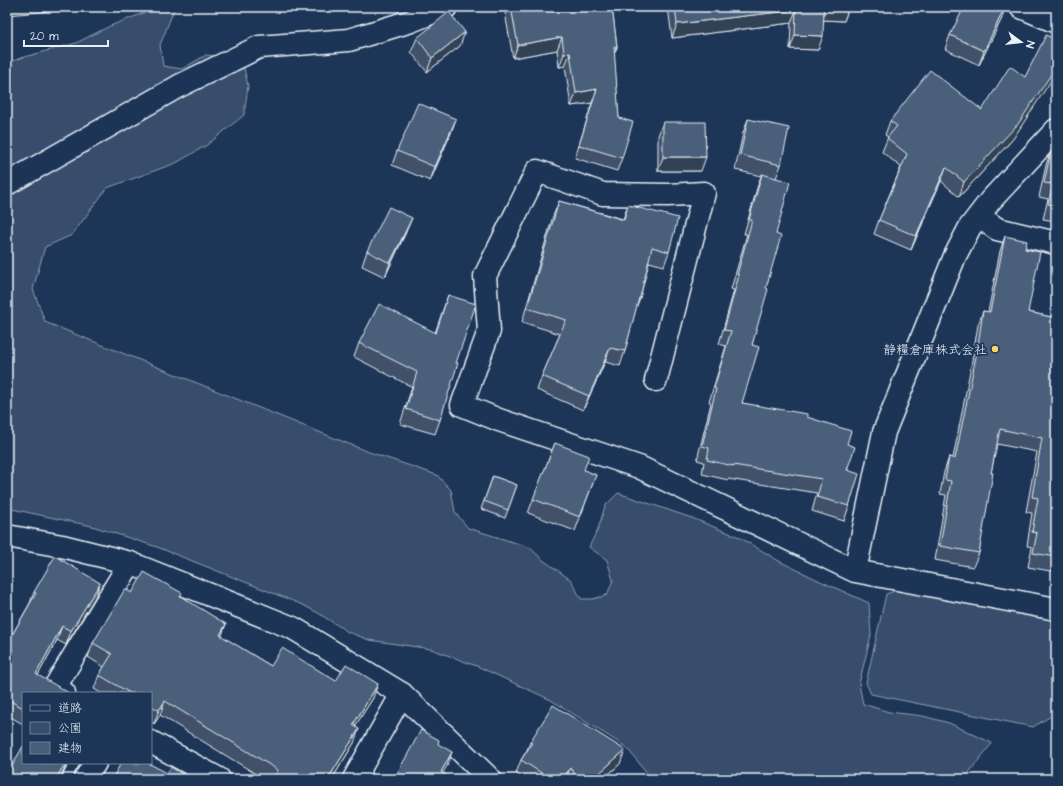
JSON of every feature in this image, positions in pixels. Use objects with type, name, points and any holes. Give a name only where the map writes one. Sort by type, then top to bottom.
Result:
[{"type":"street","points":[[7,184],[179,86],[259,47],[349,40],[411,21],[446,7]]},
{"type":"street","points":[[1021,7],[1056,22]]},
{"type":"street","points":[[855,571],[884,432],[955,256],[970,227],[990,201],[1056,130]]},
{"type":"street","points":[[656,380],[704,193],[668,195],[602,194],[537,171],[485,276],[489,331],[462,405],[499,420],[639,467],[855,571],[1056,609]]},
{"type":"street","points":[[979,216],[997,229],[1056,243]]},
{"type":"street","points":[[7,536],[62,546],[130,563],[293,628],[402,694],[490,779]]},
{"type":"street","points":[[62,692],[55,687],[130,563]]},
{"type":"street","points":[[354,779],[402,694]]},
{"type":"street","points":[[152,743],[219,779]]},
{"type":"street","points":[[85,779],[94,764]]},
{"type":"green space","points":[[159,7],[175,7],[160,45],[163,66],[182,69],[206,55],[242,59],[248,86],[244,115],[207,145],[176,163],[107,188],[72,235],[45,247],[33,289],[45,322],[369,452],[437,475],[451,490],[455,512],[468,528],[529,547],[543,560],[571,580],[581,599],[593,599],[607,595],[613,580],[607,560],[589,547],[598,529],[605,506],[618,493],[692,518],[739,537],[779,561],[869,603],[871,635],[859,684],[863,704],[889,712],[923,716],[949,723],[992,743],[964,779],[652,779],[626,747],[551,700],[479,667],[431,649],[369,640],[348,632],[303,605],[157,547],[92,526],[7,508],[7,63],[76,43],[110,26]]},
{"type":"green space","points":[[898,590],[1056,620],[1056,713],[1033,727],[871,694],[866,683],[886,594]]},
{"type":"building","points":[[511,7],[612,7],[617,47],[614,47],[619,118],[633,122],[622,158],[579,145],[597,89],[576,93],[570,53],[564,54],[562,37],[518,45]]},
{"type":"building","points":[[675,7],[824,7],[823,36],[795,35],[796,10],[677,24]]},
{"type":"building","points":[[964,7],[1005,7],[984,51],[950,35]]},
{"type":"building","points":[[449,12],[465,32],[432,58],[417,38]]},
{"type":"building","points":[[1046,35],[1056,40],[1056,67],[1018,124],[964,182],[946,167],[916,236],[879,220],[907,154],[887,138],[897,126],[890,121],[930,70],[982,110],[1010,66],[1025,77]]},
{"type":"building","points":[[418,103],[456,119],[435,167],[397,151]]},
{"type":"building","points":[[748,119],[789,128],[781,165],[740,155]]},
{"type":"building","points":[[663,122],[705,122],[706,157],[663,157]]},
{"type":"building","points":[[1051,151],[1056,152],[1056,206],[1048,204],[1053,184],[1044,183]]},
{"type":"building","points":[[762,174],[790,182],[776,234],[781,236],[752,345],[759,347],[742,403],[807,414],[807,417],[851,431],[847,444],[855,447],[847,470],[859,474],[849,506],[817,497],[822,479],[733,466],[707,460],[709,448],[702,446],[716,389],[714,388],[731,331],[724,330],[752,220],[749,220]]},
{"type":"building","points":[[559,201],[624,220],[628,205],[678,218],[669,252],[652,247],[640,298],[625,351],[610,348],[589,396],[542,376],[566,320],[527,308]]},
{"type":"building","points":[[389,207],[412,218],[390,263],[367,251]]},
{"type":"building","points":[[1005,236],[1027,241],[1025,249],[1040,252],[1028,312],[1056,318],[1056,557],[1033,553],[1037,533],[1032,532],[1038,498],[1032,497],[1042,438],[1000,429],[991,473],[993,473],[979,553],[940,546],[951,481],[945,480],[949,457],[955,459],[977,352],[983,311],[990,312]]},
{"type":"building","points":[[448,295],[476,304],[456,363],[458,363],[440,420],[406,409],[417,372],[359,343],[379,304],[436,333]]},
{"type":"building","points":[[555,443],[589,456],[584,470],[596,475],[580,517],[533,499]]},
{"type":"building","points":[[493,476],[517,485],[508,510],[484,501]]},
{"type":"building","points":[[55,556],[100,583],[71,631],[62,626],[36,674],[67,692],[22,692],[22,707],[7,699],[7,644],[36,593],[34,592]]},
{"type":"building","points":[[144,572],[182,593],[180,596],[226,624],[220,635],[271,666],[282,648],[336,681],[346,664],[378,684],[353,725],[359,729],[328,779],[281,779],[275,775],[278,770],[165,701],[159,710],[152,706],[152,692],[128,692],[99,675],[112,654],[93,643],[125,589],[132,593]]},
{"type":"building","points":[[553,705],[625,750],[593,779],[579,779],[570,768],[563,779],[551,779],[521,760],[532,743],[530,742]]},
{"type":"building","points":[[421,730],[439,740],[438,744],[452,752],[441,772],[453,779],[394,779]]},
{"type":"building","points":[[22,748],[22,764],[64,764],[56,779],[7,779],[7,766],[11,768]]},
{"type":"building","points":[[120,764],[150,764],[167,773],[171,767],[190,779],[112,779]]},
{"type":"place","name":"静糧倉庫株式会社","points":[[995,349]]}]
